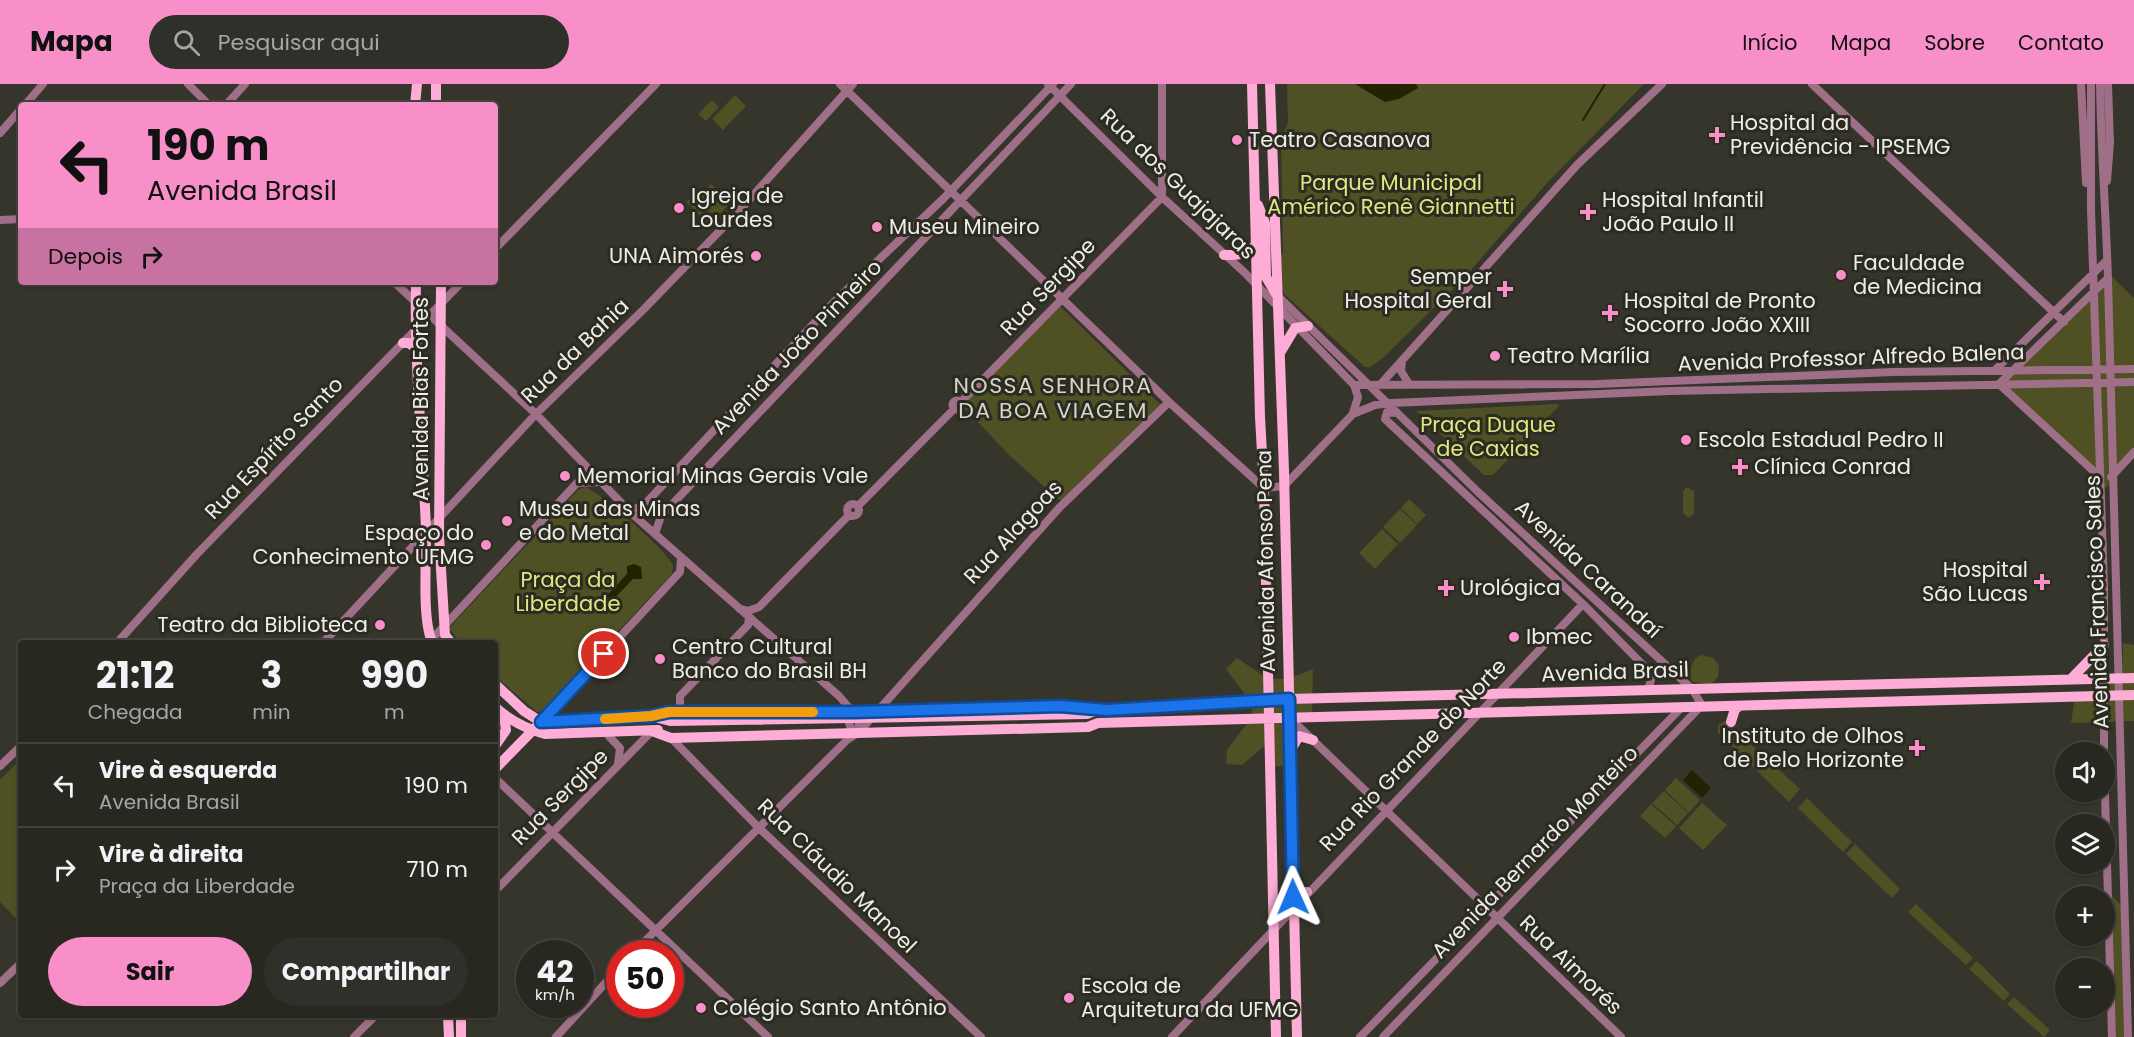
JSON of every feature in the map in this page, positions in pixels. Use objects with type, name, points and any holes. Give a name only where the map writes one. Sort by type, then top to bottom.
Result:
[{"type":"main road","points":[[415,102],[417,84]]},
{"type":"main road","points":[[436,84],[436,102]]},
{"type":"main road","name":"Avenida Afonso Pena","points":[[1252,84],[1260,417],[1264,488],[1276,1037]]},
{"type":"main road","name":"Avenida Afonso Pena","points":[[1270,84],[1292,748],[1297,1037]]},
{"type":"main road","points":[[1254,197],[1265,223],[1266,278],[1276,294]]},
{"type":"main road","points":[[1224,255],[1244,254],[1253,249],[1257,242]]},
{"type":"main road","name":"Avenida Bias Fortes","points":[[416,285],[415,348],[426,530],[427,620],[432,640]]},
{"type":"main road","name":"Avenida Bias Fortes","points":[[441,285],[440,515],[444,624]]},
{"type":"main road","points":[[1258,305],[1278,307]]},
{"type":"main road","points":[[1280,353],[1295,328],[1308,326]]},
{"type":"main road","points":[[403,344],[409,343],[415,348]]},
{"type":"main road","points":[[444,624],[445,635],[449,640]]},
{"type":"main road","points":[[2071,679],[2104,645]]},
{"type":"main road","name":"Avenida Brasil","points":[[532,731],[545,734],[858,724],[1289,699],[2134,678]]},
{"type":"main road","points":[[498,687],[524,711],[541,722],[498,766]]},
{"type":"main road","points":[[1494,695],[1496,714]]},
{"type":"main road","name":"Avenida Brasil","points":[[652,730],[670,738],[858,724],[896,711],[1090,712],[1269,718],[1464,720],[1477,714],[2134,695]]},
{"type":"main road","points":[[1731,722],[1735,709],[1740,706]]},
{"type":"main road","points":[[498,710],[504,716],[532,731]]},
{"type":"main road","name":"Avenida Brasil","points":[[541,722],[651,716],[684,711],[858,724]]},
{"type":"main road","name":"Avenida Brasil","points":[[651,716],[670,722],[1088,727],[1090,712]]},
{"type":"main road","points":[[1508,726],[1506,719],[1509,713]]},
{"type":"main road","points":[[498,742],[506,730],[504,716]]},
{"type":"main road","points":[[652,730],[670,722]]},
{"type":"main road","points":[[1292,748],[1299,736],[1313,740]]},
{"type":"main road","points":[[1293,888],[1301,893],[1307,892]]},
{"type":"main road","points":[[448,1018],[448,1037]]},
{"type":"main road","points":[[461,1018],[461,1037]]},
{"type":"street","points":[[27,102],[43,84]]},
{"type":"street","points":[[188,84],[206,102]]},
{"type":"street","points":[[229,102],[245,84]]},
{"type":"street","points":[[498,246],[656,84]]},
{"type":"street","name":"Avenida João Pinheiro","points":[[655,534],[661,516],[1071,84]]},
{"type":"street","points":[[1162,84],[1162,197]]},
{"type":"street","points":[[1380,385],[1577,165],[1662,84]]},
{"type":"street","points":[[1812,84],[2064,322]]},
{"type":"street","name":"Avenida Francisco Sales","points":[[2091,84],[2104,202],[2108,278],[2111,477],[2118,585],[2118,696],[2128,1037]]},
{"type":"street","name":"Avenida Francisco Sales","points":[[2091,210],[2097,136],[2106,84]]},
{"type":"street","name":"Avenida Francisco Sales","points":[[2104,202],[2110,143],[2106,84]]},
{"type":"street","name":"Avenida João Pinheiro","points":[[630,512],[646,503],[834,302],[950,191],[1050,85]]},
{"type":"street","name":"Rua dos Guajajaras","points":[[1050,85],[1162,197],[1257,286]]},
{"type":"street","name":"Avenida Francisco Sales","points":[[2083,85],[2085,175],[2091,210],[2095,291],[2104,586],[2104,742]]},
{"type":"street","points":[[846,86],[960,201],[1063,297],[1169,402],[1264,488],[1284,486],[1353,414],[1359,397],[1354,385],[1295,328],[1257,286]]},
{"type":"street","name":"Rua da Bahia","points":[[325,640],[536,414],[644,309],[739,211],[846,86]]},
{"type":"street","points":[[0,133],[18,112]]},
{"type":"street","name":"Rua Sergipe","points":[[759,607],[849,515],[858,514],[858,506],[1162,197]]},
{"type":"street","points":[[0,220],[18,219]]},
{"type":"street","points":[[1995,370],[2055,314],[2106,261]]},
{"type":"street","points":[[2108,278],[1999,384],[2100,477],[2111,477],[2134,452]]},
{"type":"street","points":[[397,285],[536,414],[630,512],[740,609],[858,724]]},
{"type":"street","name":"Rua Espírito Santo","points":[[120,640],[197,554],[459,285]]},
{"type":"street","name":"Avenida Carandaí","points":[[1276,294],[1483,496],[1692,689]]},
{"type":"street","points":[[2034,350],[2030,358],[2032,366],[2050,370]]},
{"type":"street","points":[[1402,361],[1401,371],[1409,384]]},
{"type":"street","name":"Avenida Professor Alfredo Balena","points":[[1354,385],[1597,384],[1995,370],[2134,369]]},
{"type":"street","name":"Avenida Professor Alfredo Balena","points":[[1353,414],[1375,405],[1388,403],[1465,398],[2134,382]]},
{"type":"street","points":[[1597,384],[1597,394]]},
{"type":"street","name":"Rua Alagoas","points":[[644,940],[759,828],[858,724],[891,694],[1059,508],[1169,402]]},
{"type":"street","name":"Avenida Carandaí","points":[[1398,413],[1387,412],[1385,419],[1476,507],[1583,604],[1643,665],[1651,680],[1648,690]]},
{"type":"street","points":[[433,640],[444,624],[577,483],[599,482]]},
{"type":"street","points":[[1476,507],[1483,496]]},
{"type":"street","points":[[541,722],[680,572],[681,558]]},
{"type":"street","points":[[2104,586],[2118,585]]},
{"type":"street","points":[[1583,604],[1599,604]]},
{"type":"street","name":"Rua Rio Grande do Norte","points":[[1477,714],[1583,604]]},
{"type":"street","points":[[740,609],[748,611],[759,607]]},
{"type":"street","points":[[759,607],[757,618],[759,627]]},
{"type":"street","points":[[684,711],[680,705],[680,696],[747,625],[749,618]]},
{"type":"street","points":[[1692,689],[1700,702],[1700,707]]},
{"type":"street","points":[[891,694],[896,711]]},
{"type":"street","name":"Avenida Bernardo Monteiro","points":[[1383,1037],[1495,917],[1700,707]]},
{"type":"street","name":"Avenida Bernardo Monteiro","points":[[1360,1037],[1681,708]]},
{"type":"street","name":"Rua Aimorés","points":[[1290,718],[1485,909],[1621,1037]]},
{"type":"street","name":"Rua Rio Grande do Norte","points":[[1172,1037],[1385,811],[1464,720]]},
{"type":"street","name":"Rua Sergipe","points":[[498,888],[652,730]]},
{"type":"street","points":[[604,732],[610,734],[620,748],[618,764]]},
{"type":"street","name":"Rua Cláudio Manoel","points":[[670,738],[759,828],[981,1037]]},
{"type":"street","points":[[0,766],[18,749]]},
{"type":"street","points":[[498,781],[768,1037]]},
{"type":"street","points":[[2107,874],[2111,958]]},
{"type":"street","points":[[0,983],[18,966]]},
{"type":"street","points":[[556,1037],[606,982]]},
{"type":"street","points":[[2115,1009],[2127,1009]]},
{"type":"street","points":[[354,1037],[373,1018]]},
{"type":"street","points":[[2112,1037],[2113,1018]]},
{"type":"green space","name":"Parque Municipal Américo Renê Giannetti","points":[[1287,84],[1644,84],[1548,182],[1463,279],[1383,358],[1370,367],[1365,367],[1284,294],[1280,281],[1279,257],[1283,254],[1281,139],[1288,123]]},
{"type":"green space","points":[[735,95],[746,106],[723,130],[712,119]]},
{"type":"green space","points":[[712,100],[719,107],[706,121],[698,114]]},
{"type":"green space","points":[[711,184],[731,202],[710,225],[686,202],[691,197],[695,201]]},
{"type":"green space","points":[[2108,273],[2134,298],[2134,457],[2106,488],[1995,384]]},
{"type":"green space","points":[[1057,303],[1163,407],[1067,502],[1058,499],[1009,455],[961,404]]},
{"type":"green space","name":"Praça Duque de Caxias","points":[[1557,404],[1559,406],[1493,475],[1484,475],[1416,411]]},
{"type":"green space","name":"Praça da Liberdade","points":[[585,487],[592,490],[616,508],[666,555],[673,570],[671,575],[543,711],[537,712],[498,679],[498,640],[459,640],[449,628],[578,490]]},
{"type":"green space","points":[[1686,487],[1694,491],[1694,514],[1689,518],[1683,513],[1683,492]]},
{"type":"green space","points":[[1409,499],[1426,515],[1417,524],[1401,508]]},
{"type":"green space","points":[[1400,509],[1417,525],[1400,543],[1383,527]]},
{"type":"green space","points":[[1382,529],[1398,544],[1375,569],[1359,553]]},
{"type":"green space","points":[[2123,643],[2134,645],[2134,721],[2071,723],[2075,696],[2103,695],[2104,679],[2122,679]]},
{"type":"green space","points":[[1701,655],[1713,658],[1719,665],[1718,677],[1711,684],[1692,682],[1691,666]]},
{"type":"green space","points":[[1237,658],[1268,679],[1288,679],[1313,669],[1312,717],[1290,718],[1292,766],[1271,766],[1268,743],[1242,765],[1226,764],[1227,750],[1251,718],[1252,704],[1226,669]]},
{"type":"green space","points":[[1725,721],[1800,789],[1789,802],[1718,733],[1718,725]]},
{"type":"green space","points":[[18,762],[18,920],[0,902],[0,780]]},
{"type":"green space","points":[[1676,778],[1700,800],[1689,813],[1665,790]]},
{"type":"green space","points":[[1664,791],[1688,813],[1677,825],[1652,803]]},
{"type":"green space","points":[[1807,798],[1852,842],[1843,852],[1798,808]]},
{"type":"green space","points":[[1702,803],[1727,825],[1703,850],[1679,828]]},
{"type":"green space","points":[[1651,804],[1676,826],[1665,838],[1640,816]]},
{"type":"green space","points":[[1855,844],[1900,889],[1892,898],[1846,854]]},
{"type":"green space","points":[[2115,899],[2121,905],[2124,1037],[2116,1037]]},
{"type":"green space","points":[[1916,904],[1973,958],[1966,965],[1908,912]]},
{"type":"green space","points":[[1977,961],[2010,994],[2004,1001],[1969,969]]},
{"type":"green space","points":[[2014,997],[2050,1030],[2044,1037],[2007,1004]]},
{"type":"shaded area","points":[[1355,84],[1416,84],[1418,88],[1399,99],[1385,102]]},
{"type":"shaded area","points":[[634,564],[641,567],[642,579],[633,579],[602,611],[597,606],[627,574],[627,566]]},
{"type":"shaded area","points":[[1692,770],[1711,788],[1702,798],[1683,780]]},
{"type":"waterway","points":[[1583,120],[1605,84]]},
{"type":"slow traffic","points":[[605,719],[651,716],[669,712],[813,712]]},
{"type":"place","name":"Hospital da Previdência - IPSEMG","points":[[1717,135]]},
{"type":"place","name":"Teatro Casanova","points":[[1237,140]]},
{"type":"place","name":"Igreja de Lourdes","points":[[679,208]]},
{"type":"place","name":"Hospital Infantil João Paulo II","points":[[1588,212]]},
{"type":"place","name":"Museu Mineiro","points":[[877,227]]},
{"type":"place","name":"UNA Aimorés","points":[[756,256]]},
{"type":"place","name":"Faculdade de Medicina","points":[[1841,275]]},
{"type":"place","name":"Semper Hospital Geral","points":[[1505,289]]},
{"type":"place","name":"Hospital de Pronto Socorro João XXIII","points":[[1610,313]]},
{"type":"place","name":"Teatro Marília","points":[[1495,356]]},
{"type":"place","name":"Escola Estadual Pedro II","points":[[1686,440]]},
{"type":"place","name":"Clínica Conrad","points":[[1740,467]]},
{"type":"place","name":"Memorial Minas Gerais Vale","points":[[565,476]]},
{"type":"place","name":"Museu das Minas e do Metal","points":[[507,521]]},
{"type":"place","name":"Espaço do Conhecimento UFMG","points":[[486,545]]},
{"type":"place","name":"Hospital São Lucas","points":[[2042,582]]},
{"type":"place","name":"Urológica","points":[[1446,588]]},
{"type":"place","name":"Teatro da Biblioteca","points":[[380,625]]},
{"type":"place","name":"Ibmec","points":[[1514,637]]},
{"type":"place","name":"Centro Cultural Banco do Brasil BH","points":[[660,659]]},
{"type":"place","name":"Instituto de Olhos de Belo Horizonte","points":[[1917,748]]},
{"type":"place","name":"Escola de Arquitetura da UFMG","points":[[1069,998]]},
{"type":"place","name":"Colégio Santo Antônio","points":[[701,1008]]},
{"type":"district","name":"NOSSA SENHORA DA BOA VIAGEM","points":[[1053,398]]},
{"type":"route","points":[[604,654],[541,722],[651,716],[669,712],[854,712],[1060,706],[1086,706],[1107,710],[1289,699],[1292,744],[1293,897]]}]
